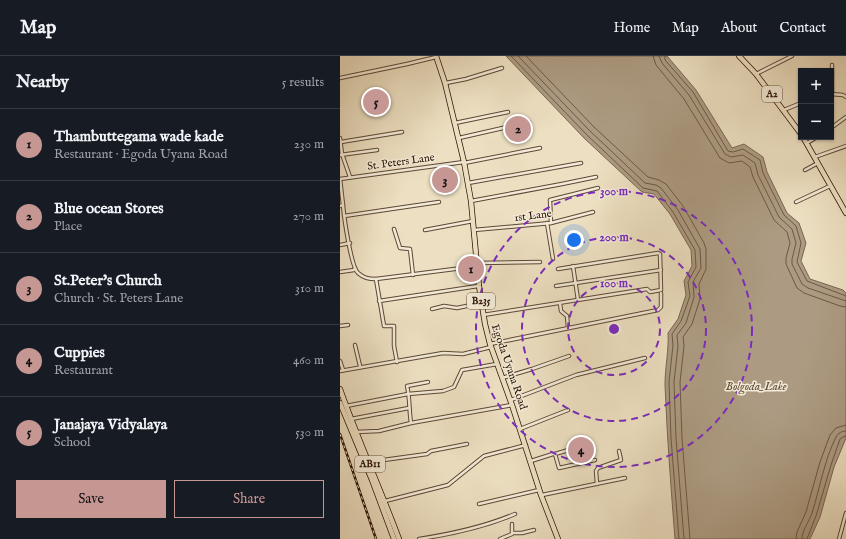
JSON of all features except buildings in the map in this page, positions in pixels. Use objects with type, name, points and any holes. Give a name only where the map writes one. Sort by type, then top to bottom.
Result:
[{"type":"main road","name":"Egoda Uyana Road","points":[[436,56],[445,83],[459,138],[468,183],[474,221],[479,286],[483,315],[497,364],[512,403],[540,490],[558,539]]},
{"type":"main road","name":"A2","points":[[739,56],[756,74],[798,130]]},
{"type":"main road","name":"A2","points":[[804,140],[846,213]]},
{"type":"main road","name":"AB11","points":[[340,389],[350,419],[369,462],[399,539]]},
{"type":"main road","name":"AB11","points":[[340,403],[372,480],[394,539]]},
{"type":"street","points":[[340,78],[407,64],[436,56]]},
{"type":"street","points":[[756,74],[792,56]]},
{"type":"street","points":[[445,83],[466,79],[502,68]]},
{"type":"street","points":[[834,94],[843,95],[846,97]]},
{"type":"street","points":[[784,110],[799,104]]},
{"type":"street","points":[[455,123],[508,112]]},
{"type":"street","points":[[834,126],[846,117]]},
{"type":"street","points":[[459,138],[529,122]]},
{"type":"street","points":[[350,178],[341,154],[340,140],[402,132]]},
{"type":"street","points":[[806,143],[812,140]]},
{"type":"street","points":[[815,157],[846,146]]},
{"type":"street","name":"St. Peters Lane","points":[[340,179],[464,162],[540,148]]},
{"type":"street","points":[[341,154],[377,150]]},
{"type":"street","points":[[468,183],[581,163]]},
{"type":"street","points":[[805,170],[818,163]]},
{"type":"street","points":[[471,201],[596,177]]},
{"type":"street","points":[[340,179],[342,206],[355,268],[357,272],[366,279],[413,275],[477,265],[540,262]]},
{"type":"street","points":[[796,202],[830,186]]},
{"type":"street","points":[[551,222],[550,200],[598,188]]},
{"type":"street","points":[[344,216],[439,202]]},
{"type":"street","name":"1st Lane","points":[[474,230],[547,223],[593,212]]},
{"type":"street","points":[[425,230],[474,221]]},
{"type":"street","points":[[547,223],[553,259]]},
{"type":"street","points":[[394,229],[399,247],[402,249],[409,249],[410,251],[413,275]]},
{"type":"street","points":[[340,245],[350,243]]},
{"type":"street","points":[[340,361],[341,370],[360,366],[397,362],[443,353],[462,354],[568,328],[658,310],[661,307],[661,270],[660,254],[658,253],[558,269]]},
{"type":"street","points":[[573,266],[578,300]]},
{"type":"street","points":[[340,272],[354,270],[355,268]]},
{"type":"street","points":[[556,286],[661,270]]},
{"type":"street","points":[[376,279],[384,326],[394,326],[394,346],[397,362]]},
{"type":"street","points":[[379,301],[479,286]]},
{"type":"street","points":[[483,315],[647,289],[650,292],[661,291]]},
{"type":"street","points":[[432,309],[444,306],[457,308],[481,303]]},
{"type":"street","points":[[560,303],[561,311],[567,316],[568,328]]},
{"type":"street","points":[[340,326],[348,325]]},
{"type":"street","points":[[356,345],[360,366]]},
{"type":"street","points":[[502,378],[569,356]]},
{"type":"street","points":[[356,432],[379,431],[411,423],[512,403],[576,375],[645,358]]},
{"type":"street","points":[[346,406],[454,387],[462,370],[497,364]]},
{"type":"street","points":[[411,423],[407,386],[428,382]]},
{"type":"street","points":[[350,419],[409,408]]},
{"type":"street","points":[[520,429],[568,410]]},
{"type":"street","points":[[369,462],[427,454],[468,444]]},
{"type":"street","points":[[384,501],[448,485],[484,456],[526,445]]},
{"type":"street","points":[[531,462],[582,446]]},
{"type":"street","points":[[597,484],[596,472],[598,468],[621,460],[619,451]]},
{"type":"street","points":[[555,454],[559,468],[595,460]]},
{"type":"street","points":[[542,495],[625,478]]},
{"type":"street","points":[[479,504],[540,490]]},
{"type":"street","points":[[839,539],[846,513]]},
{"type":"street","points":[[419,539],[451,534],[474,527],[488,525],[515,514]]},
{"type":"street","points":[[512,524],[513,533]]},
{"type":"street","points":[[500,539],[513,533],[522,533],[534,530]]},
{"type":"water","name":"Bolgoda_Lake","points":[[506,56],[667,56],[696,90],[732,148],[744,144],[763,157],[767,172],[787,213],[799,223],[806,243],[801,261],[810,279],[843,290],[846,293],[846,438],[834,467],[820,517],[810,539],[675,539],[665,378],[668,333],[678,319],[686,295],[684,281],[692,266],[691,250],[670,214],[654,194],[642,192],[584,138]]},
{"type":"railway","points":[[340,434],[376,539]]},
{"type":"place","name":"Janajaya Vidyalaya","points":[[376,102]]},
{"type":"place","name":"Blue ocean Stores","points":[[518,129]]},
{"type":"place","name":"St.Peter's Church","points":[[445,180]]},
{"type":"place","name":"Thambuttegama wade kade","points":[[471,269]]},
{"type":"place","name":"Cuppies","points":[[581,450]]}]
